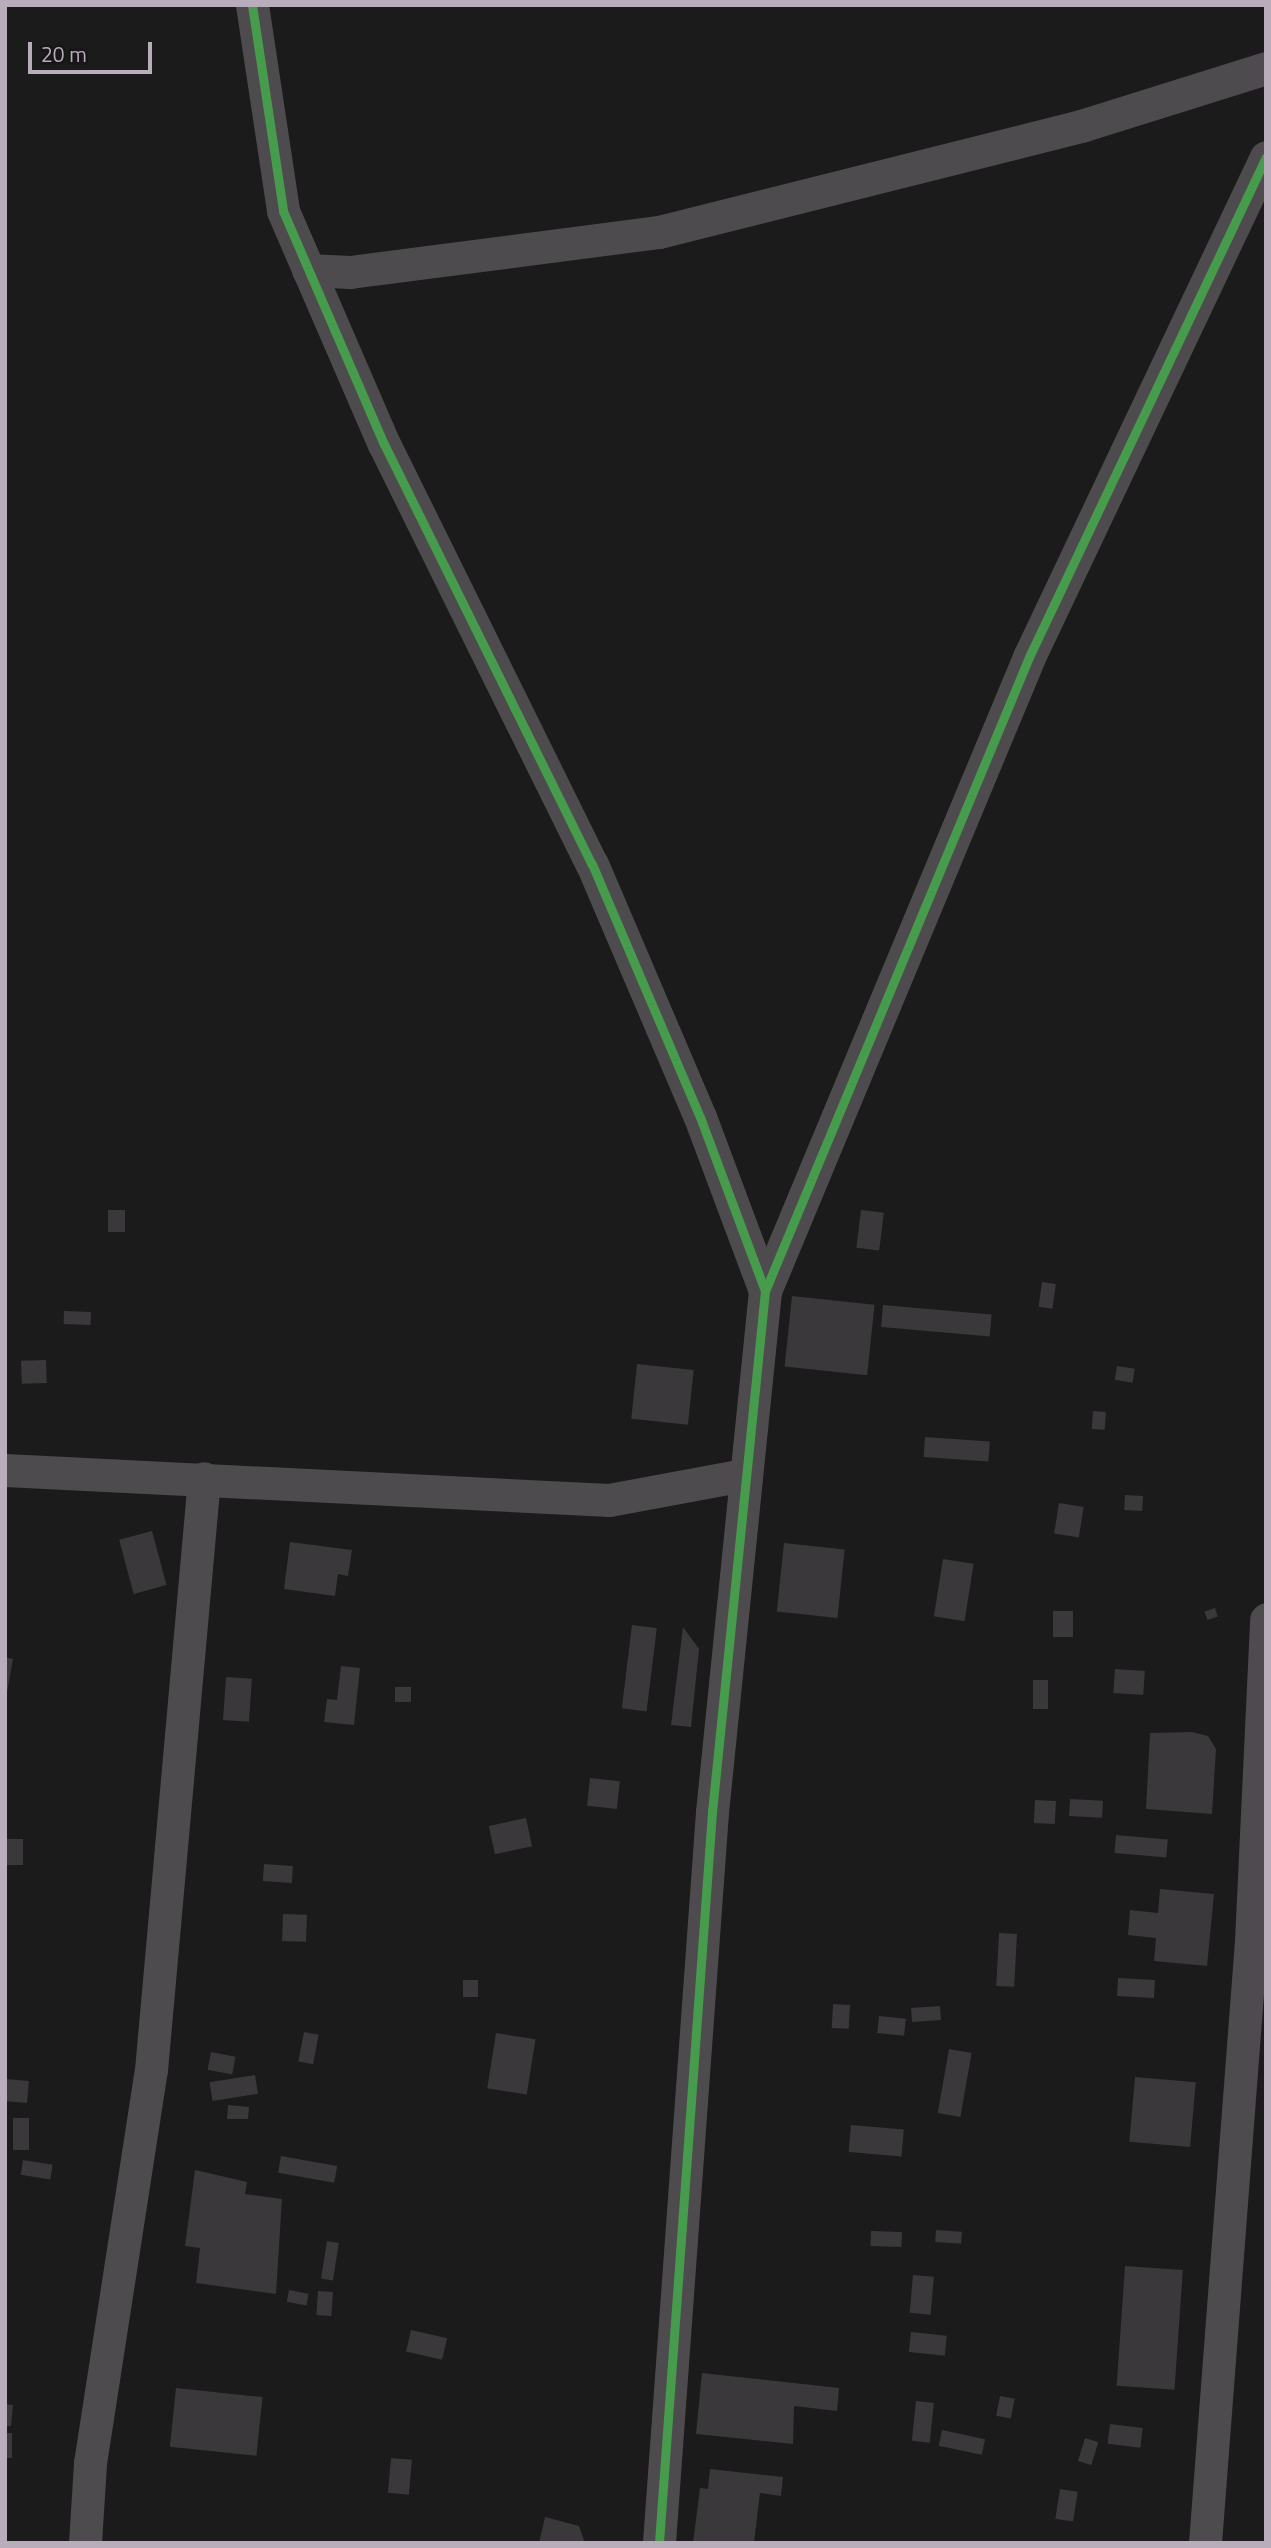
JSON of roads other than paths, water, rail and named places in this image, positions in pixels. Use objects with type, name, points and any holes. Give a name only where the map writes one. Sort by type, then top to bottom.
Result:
[{"type":"street","points":[[252,5],[283,211],[384,444],[592,864],[700,1117],[765,1292]]},
{"type":"street","points":[[308,270],[350,272],[659,232],[1081,126],[1266,68]]},
{"type":"street","points":[[659,2543],[712,1812],[744,1475],[765,1292],[1029,657],[1266,157]]},
{"type":"street","points":[[5,1470],[609,1500],[744,1475]]},
{"type":"street","points":[[85,2543],[90,2463],[151,2070],[204,1478]]},
{"type":"street","points":[[1205,2543],[1251,1941],[1266,1619]]}]
